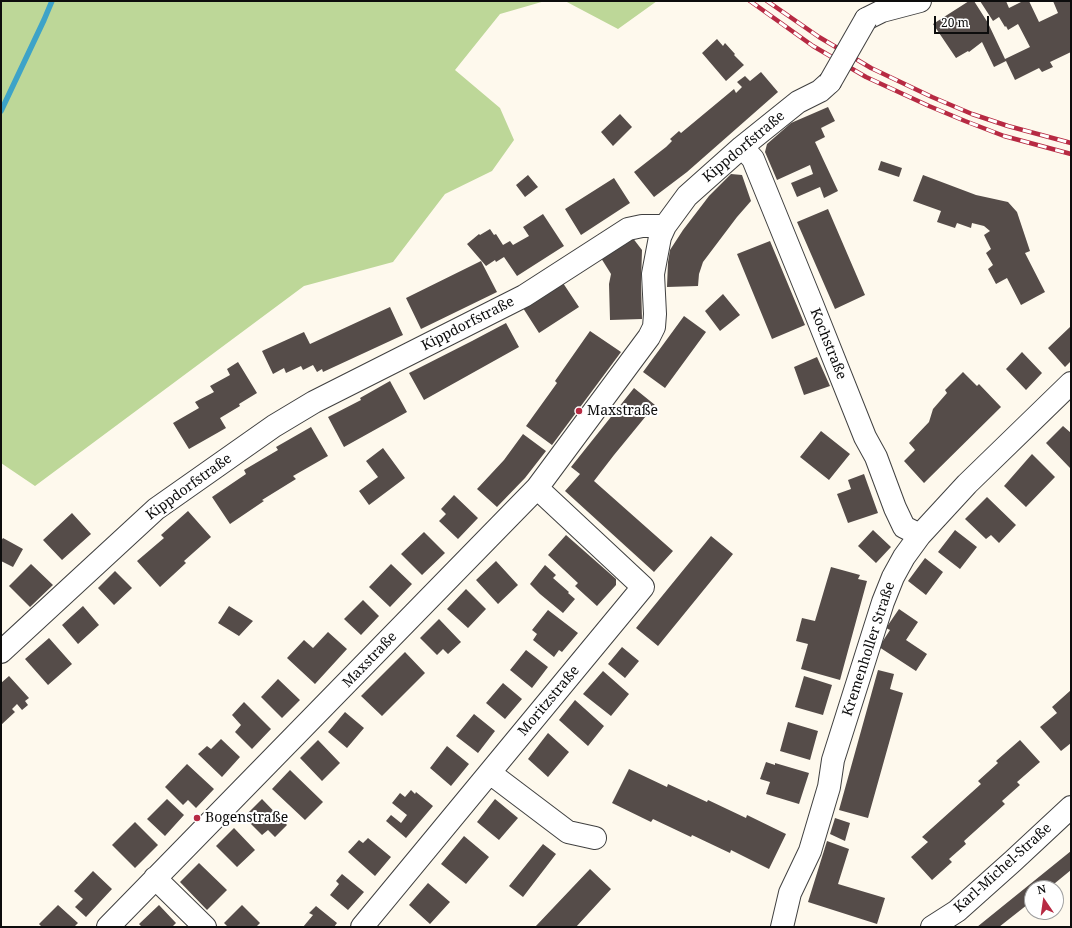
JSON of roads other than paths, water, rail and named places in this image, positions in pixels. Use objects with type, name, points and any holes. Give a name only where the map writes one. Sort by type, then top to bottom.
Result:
[{"type":"street","name":"Kippdorfstraße","points":[[1,652],[156,509],[274,426],[314,402],[524,296],[628,229],[642,226],[664,226],[686,196],[742,147],[798,102],[820,91],[830,82],[866,19],[882,11],[920,1]]},
{"type":"street","name":"Kochstraße","points":[[742,147],[753,159],[865,437],[876,457],[895,508],[904,527],[920,535]]},
{"type":"street","name":"Maxstraße","points":[[108,927],[537,488],[649,337],[654,327],[655,314],[653,274],[660,236],[664,226]]},
{"type":"street","name":"Kremenholler Straße","points":[[782,927],[790,893],[810,851],[829,787],[833,760],[882,602],[893,577],[904,557],[920,535],[967,484],[1071,383]]},
{"type":"street","name":"Moritzstraße","points":[[362,927],[643,587],[537,488]]},
{"type":"street","points":[[490,773],[568,832],[595,838]]},
{"type":"street","name":"Karl-Michel-Straße","points":[[932,927],[957,911],[1071,807]]},
{"type":"street","points":[[155,878],[205,927]]},
{"type":"waterway","points":[[1,111],[52,1]]},
{"type":"railway","points":[[750,1],[813,46],[866,77],[929,106],[1004,136],[1071,154]]},
{"type":"railway","points":[[767,1],[819,37],[871,68],[932,97],[972,114],[1008,126],[1071,143]]},
{"type":"place","name":"Maxstraße","points":[[579,411]]},
{"type":"place","name":"Bogenstraße","points":[[197,818]]}]
